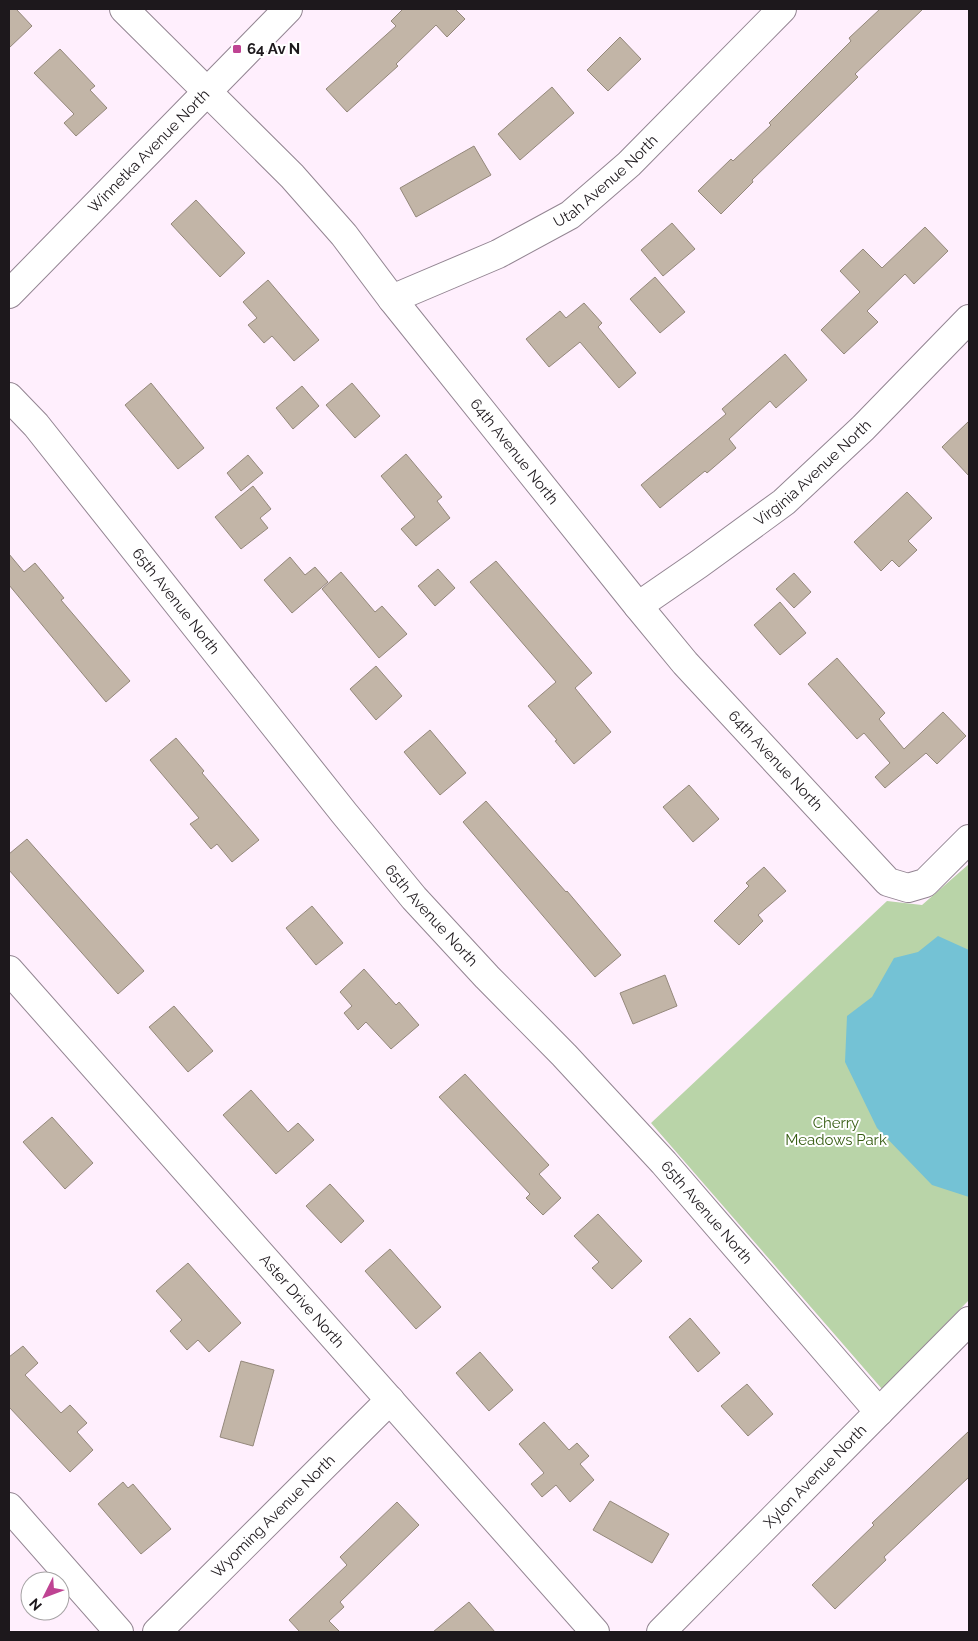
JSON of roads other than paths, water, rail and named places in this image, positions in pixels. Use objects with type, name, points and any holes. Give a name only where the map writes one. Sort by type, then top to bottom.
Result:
[{"type":"street","name":"64th Avenue North","points":[[124,9],[292,176],[344,235],[392,299],[685,663],[888,882],[908,888],[925,883],[969,839]]},
{"type":"street","name":"Winnetka Avenue North","points":[[9,294],[288,9]]},
{"type":"street","name":"Utah Avenue North","points":[[392,299],[498,254],[570,215],[629,164],[782,9]]},
{"type":"street","name":"Virginia Avenue North","points":[[638,606],[784,502],[863,428],[969,319]]},
{"type":"street","name":"65th Avenue North","points":[[9,397],[36,425],[344,813],[414,898],[664,1162],[879,1412]]},
{"type":"street","name":"Aster Drive North","points":[[9,970],[595,1632]]},
{"type":"street","name":"Xylon Avenue North","points":[[661,1632],[969,1321]]},
{"type":"street","name":"Wyoming Avenue North","points":[[157,1632],[390,1400]]},
{"type":"street","points":[[9,1507],[120,1632]]},
{"type":"water","points":[[938,936],[969,950],[969,1197],[932,1185],[877,1128],[845,1062],[847,1016],[872,997],[894,958],[918,952]]},
{"type":"place","name":"64 Av N","points":[[237,49]]},
{"type":"park label","name":"Cherry Meadows Park","points":[[836,1132]]}]
